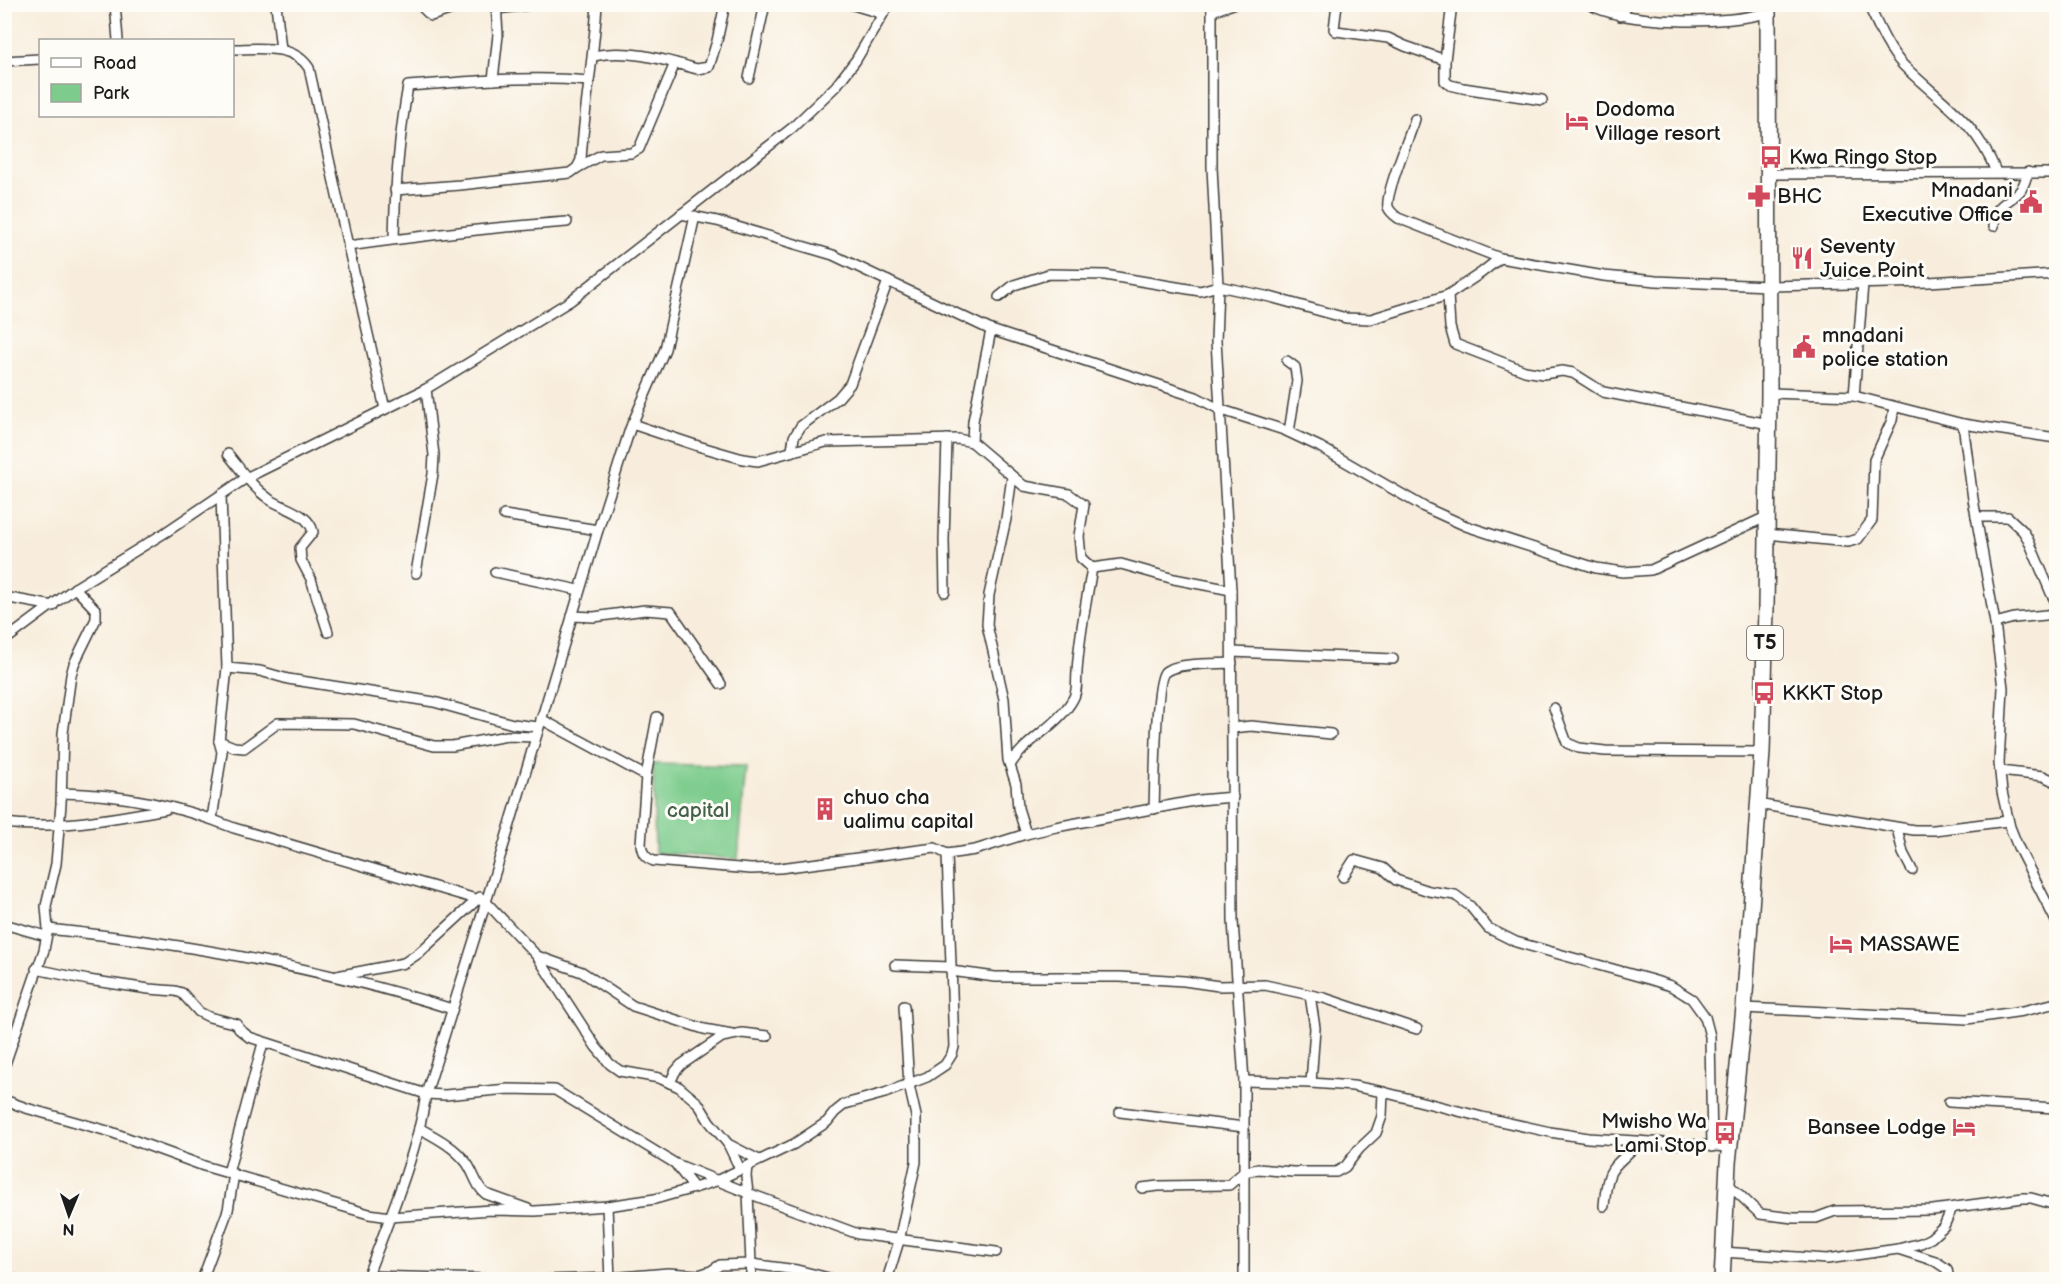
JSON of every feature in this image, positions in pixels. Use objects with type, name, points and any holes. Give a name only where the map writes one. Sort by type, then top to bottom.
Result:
[{"type":"highway","name":"T5","points":[[1722,1280],[1727,1183],[1744,1008],[1762,752],[1769,424],[1769,8]]},
{"type":"street","points":[[115,4],[118,39]]},
{"type":"street","points":[[276,4],[281,50]]},
{"type":"street","points":[[419,4],[431,16],[468,4]]},
{"type":"street","points":[[493,80],[498,35],[497,7],[538,4]]},
{"type":"street","points":[[577,168],[581,160],[588,81],[594,56],[597,4]]},
{"type":"street","points":[[594,56],[609,52],[644,56],[697,69],[709,67],[725,4]]},
{"type":"street","points":[[749,78],[765,4]]},
{"type":"street","points":[[850,4],[883,14]]},
{"type":"street","points":[[4,641],[75,588],[166,532],[246,478],[426,389],[570,301],[792,128],[836,86],[856,60],[889,4]]},
{"type":"street","points":[[1233,4],[1212,8],[1212,167],[1218,286],[1216,341],[1219,408],[1231,590],[1233,921],[1244,1081],[1244,1280]]},
{"type":"street","points":[[1337,4],[1334,24],[1336,31],[1388,38],[1445,60]]},
{"type":"street","points":[[1452,4],[1445,60],[1445,81],[1450,85],[1542,100]]},
{"type":"street","points":[[1590,4],[1607,13],[1620,16],[1706,21],[1753,17],[1769,8]]},
{"type":"street","points":[[1620,16],[1628,4]]},
{"type":"street","points":[[1868,4],[1893,53],[1902,64],[1956,111],[1989,154],[1996,172]]},
{"type":"street","points":[[234,50],[281,50],[303,59],[309,68],[386,409]]},
{"type":"street","points":[[4,61],[39,59]]},
{"type":"street","points":[[395,190],[570,173],[601,155],[631,153],[639,149],[675,63]]},
{"type":"street","points":[[394,239],[395,190],[401,122],[408,86],[493,80],[588,81]]},
{"type":"street","points":[[1415,118],[1405,151],[1398,163],[1389,198],[1388,207],[1391,213],[1398,218],[1500,258],[1604,276],[1656,281],[1768,286],[1948,281],[2056,274]]},
{"type":"street","points":[[1994,226],[1999,207],[2020,191],[2028,172]]},
{"type":"street","points":[[1769,174],[2056,172]]},
{"type":"street","points":[[681,214],[833,255],[991,330],[1196,398],[1289,432],[1320,447],[1424,507],[1466,526],[1596,568],[1623,572],[1651,570],[1768,516]]},
{"type":"street","points":[[332,977],[404,963],[482,900],[490,888],[579,590],[632,424],[665,350],[694,216]]},
{"type":"street","points":[[348,246],[478,229],[567,222]]},
{"type":"street","points":[[999,297],[1014,285],[1049,274],[1106,275],[1200,291],[1218,286],[1270,297],[1346,318],[1371,320],[1448,295],[1500,258]]},
{"type":"street","points":[[792,450],[794,437],[801,426],[838,398],[850,384],[888,281]]},
{"type":"street","points":[[1854,396],[1863,284]]},
{"type":"street","points":[[1448,295],[1450,327],[1455,344],[1506,365],[1543,374],[1562,371],[1573,373],[1603,392],[1769,424]]},
{"type":"street","points":[[972,442],[973,422],[991,330]]},
{"type":"street","points":[[1287,361],[1295,366],[1297,381],[1289,432]]},
{"type":"street","points":[[416,573],[434,455],[426,389]]},
{"type":"street","points":[[1769,393],[1854,396],[1963,424],[2056,438]]},
{"type":"street","points":[[1767,534],[1848,542],[1858,539],[1872,520],[1874,460],[1892,420],[1894,407]]},
{"type":"street","points":[[632,424],[751,461],[765,460],[792,450],[836,441],[947,439],[972,442],[1024,486],[1069,494],[1084,504],[1078,536],[1081,558],[1092,568]]},
{"type":"street","points":[[1963,424],[1976,517],[1995,623],[2003,688],[2000,771],[2008,821],[2018,847],[2056,921]]},
{"type":"street","points":[[945,592],[947,439]]},
{"type":"street","points":[[228,454],[246,478],[271,500],[307,520],[312,526],[313,532],[300,548],[301,560],[328,632]]},
{"type":"street","points":[[1012,477],[987,613],[987,625],[1005,711],[1010,765],[1026,834]]},
{"type":"street","points":[[212,819],[222,752],[219,741],[227,668],[221,495]]},
{"type":"street","points":[[504,514],[598,530]]},
{"type":"street","points":[[1976,517],[2008,517],[2023,531],[2056,602]]},
{"type":"street","points":[[1092,568],[1120,564],[1174,579],[1231,590]]},
{"type":"street","points":[[1010,765],[1026,744],[1066,710],[1075,696],[1079,639],[1092,568]]},
{"type":"street","points":[[495,572],[579,590]]},
{"type":"street","points":[[4,1067],[44,950],[47,933],[46,906],[56,864],[62,793],[63,733],[71,675],[96,619],[96,610],[75,588]]},
{"type":"street","points":[[4,597],[52,606]]},
{"type":"street","points":[[572,616],[594,617],[645,610],[670,612],[721,684]]},
{"type":"street","points":[[1995,623],[2014,618],[2056,614]]},
{"type":"street","points":[[1232,652],[1394,658]]},
{"type":"street","points":[[1154,809],[1155,730],[1163,673],[1194,664],[1232,663]]},
{"type":"street","points":[[227,668],[260,671],[288,679],[434,702],[513,724],[539,723],[646,776]]},
{"type":"street","points":[[1554,708],[1567,742],[1579,748],[1619,751],[1762,752]]},
{"type":"street","points":[[657,717],[646,776],[641,844],[647,859],[654,861],[751,869],[809,865],[935,848],[947,854],[975,850],[1026,834],[1154,809],[1233,797]]},
{"type":"street","points":[[219,741],[244,748],[273,725],[287,723],[354,724],[434,746],[452,746],[507,736],[535,737]]},
{"type":"street","points":[[1233,728],[1251,726],[1331,734]]},
{"type":"street","points":[[2000,771],[2043,776],[2056,782]]},
{"type":"street","points":[[62,793],[90,793],[128,798],[171,808],[482,900],[537,956],[596,1047],[610,1064],[620,1071],[659,1078],[690,1094],[728,1144],[746,1176],[751,1280]]},
{"type":"street","points":[[1757,804],[1897,828],[1934,830],[2008,821]]},
{"type":"street","points":[[4,823],[25,826],[80,823],[171,808]]},
{"type":"street","points":[[1897,828],[1903,853],[1912,870]]},
{"type":"street","points":[[4,1100],[111,1132],[204,1166],[369,1214],[390,1217],[491,1210],[535,1211],[607,1206],[656,1199],[716,1181],[794,1144],[827,1122],[845,1104],[909,1085],[945,1065],[954,1047],[947,854]]},
{"type":"street","points":[[1343,878],[1354,860],[1383,868],[1396,880],[1429,891],[1455,895],[1470,906],[1488,928],[1516,942],[1652,980],[1682,991],[1692,999],[1705,1017],[1710,1036],[1712,1147]]},
{"type":"street","points":[[482,900],[426,1094],[419,1128],[367,1278],[522,1280]]},
{"type":"street","points":[[4,924],[47,933],[99,935],[221,954],[389,989],[452,1009]]},
{"type":"street","points":[[537,956],[582,972],[633,1006],[704,1029],[732,1034],[767,1036]]},
{"type":"street","points":[[896,965],[951,969],[995,977],[1120,977],[1237,986],[1265,985],[1358,1008],[1418,1029]]},
{"type":"street","points":[[36,969],[88,980],[149,989],[175,990],[182,993],[199,1012],[217,1020],[237,1024],[243,1034],[263,1043],[426,1094],[445,1095],[508,1089],[555,1090],[676,1164],[858,1234],[966,1246],[996,1252]]},
{"type":"street","points":[[1310,995],[1315,1028],[1311,1083]]},
{"type":"street","points":[[1744,1008],[1967,1019],[2023,1011],[2056,1003]]},
{"type":"street","points":[[887,1280],[899,1240],[916,1162],[916,1116],[909,1085],[904,1006]]},
{"type":"street","points":[[670,1083],[681,1065],[717,1040],[732,1034]]},
{"type":"street","points":[[202,1280],[228,1210],[231,1174],[263,1043]]},
{"type":"street","points":[[1244,1081],[1335,1084],[1383,1092],[1482,1117],[1588,1138],[1730,1148]]},
{"type":"street","points":[[1142,1188],[1229,1185],[1244,1172],[1257,1169],[1336,1172],[1341,1170],[1376,1133],[1382,1116],[1383,1092]]},
{"type":"street","points":[[1949,1102],[2056,1108]]},
{"type":"street","points":[[1120,1112],[1244,1127]]},
{"type":"street","points":[[419,1128],[450,1145],[467,1163],[481,1190],[486,1194],[535,1211]]},
{"type":"street","points":[[1604,1206],[1611,1168],[1640,1142]]},
{"type":"street","points":[[728,1144],[759,1160]]},
{"type":"street","points":[[676,1164],[694,1188]]},
{"type":"street","points":[[1727,1183],[1760,1214],[1782,1217],[1816,1218],[1835,1211],[1952,1208],[2023,1198],[2056,1205]]},
{"type":"street","points":[[607,1206],[610,1279]]},
{"type":"street","points":[[1722,1252],[1827,1259],[1898,1249],[1931,1238],[1944,1226],[1952,1208]]},
{"type":"street","points":[[1898,1249],[1935,1262],[1947,1269],[1949,1280]]},
{"type":"street","points":[[545,1280],[610,1279],[668,1272],[699,1275],[720,1265],[751,1264],[797,1270],[837,1280]]},
{"type":"street","points":[[4,1277],[16,1280]]},
{"type":"green space","name":"capital","points":[[653,764],[746,766],[738,859],[655,853]]},
{"type":"place","name":"Dodoma Village resort","points":[[1577,121]]},
{"type":"place","name":"Kwa Ringo Stop","points":[[1771,157]]},
{"type":"place","name":"BHC","points":[[1759,196]]},
{"type":"place","name":"Mnadani Executive Office","points":[[2031,202]]},
{"type":"place","name":"Seventy Juice Point","points":[[1802,258]]},
{"type":"place","name":"mnadani police station","points":[[1804,347]]},
{"type":"place","name":"KKKT Stop","points":[[1764,693]]},
{"type":"place","name":"chuo cha ualimu capital","points":[[825,809]]},
{"type":"place","name":"MASSAWE","points":[[1841,944]]},
{"type":"place","name":"Bansee Lodge","points":[[1964,1127]]},
{"type":"place","name":"Mwisho Wa Lami Stop","points":[[1725,1133]]}]
